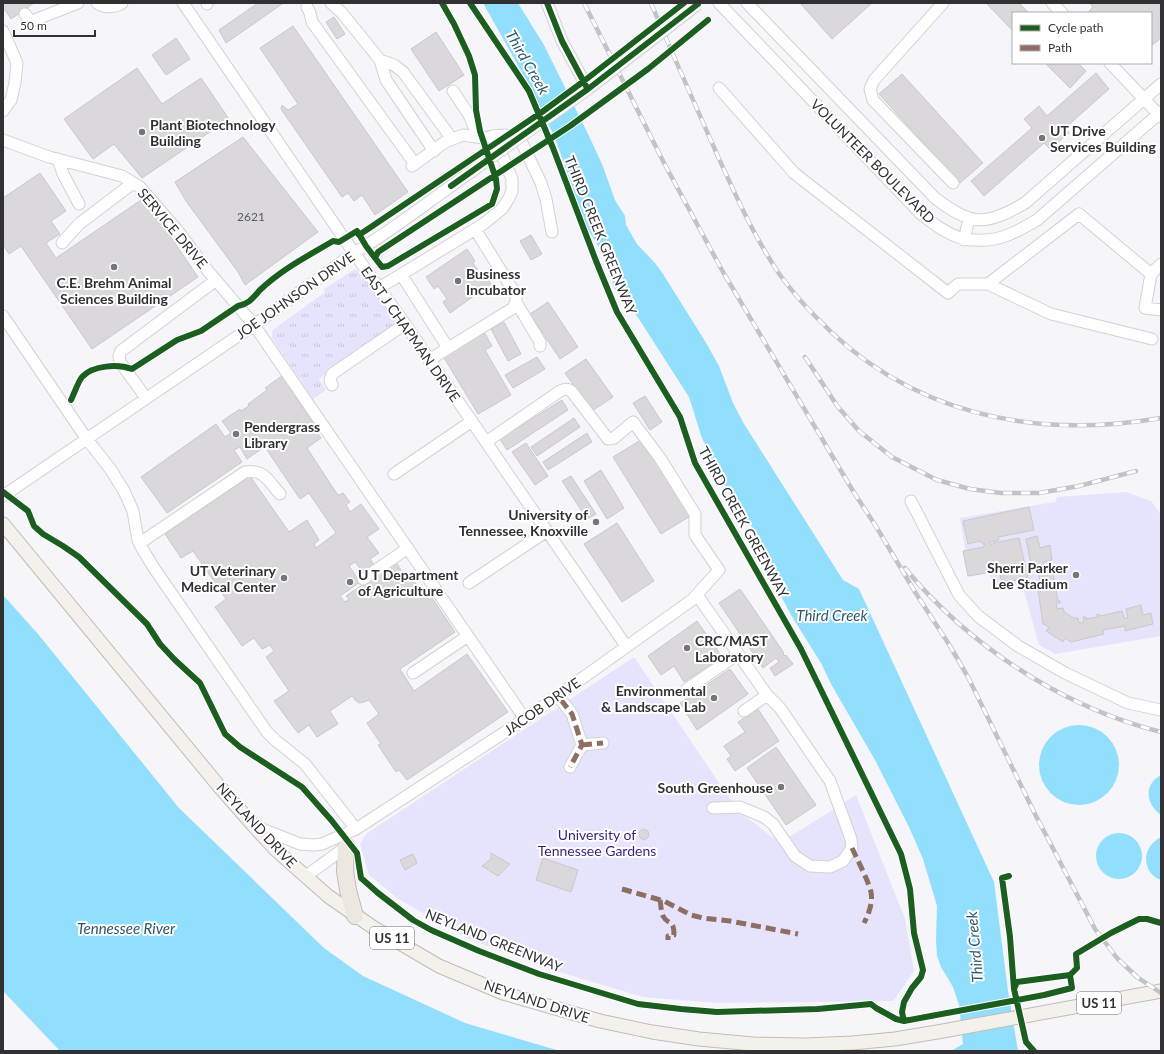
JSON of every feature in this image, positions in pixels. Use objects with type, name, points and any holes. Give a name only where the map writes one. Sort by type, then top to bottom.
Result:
[{"type":"highway","points":[[346,847],[345,871],[355,916]]},
{"type":"main road","name":"NEYLAND DRIVE","points":[[3,524],[253,826],[276,850],[328,896],[355,916],[439,966],[502,993],[600,1022],[652,1032],[699,1039],[754,1044],[806,1045],[895,1039],[1161,991]]},
{"type":"street","points":[[25,14],[32,21],[78,3]]},
{"type":"street","points":[[97,3],[106,7],[122,3]]},
{"type":"street","name":"EAST J CHAPMAN DRIVE","points":[[183,3],[626,646]]},
{"type":"street","points":[[331,3],[342,13],[380,60],[386,80],[434,151]]},
{"type":"street","points":[[547,3],[562,41],[588,89]]},
{"type":"street","name":"JOE JOHNSON DRIVE","points":[[3,496],[86,438],[254,325],[354,252],[366,246],[420,209],[588,89],[699,3]]},
{"type":"street","name":"VOLUNTEER BOULEVARD","points":[[719,3],[921,214],[947,232],[964,240],[984,241],[1001,238],[1037,220],[1160,114]]},
{"type":"street","name":"VOLUNTEER BOULEVARD","points":[[747,3],[935,198],[957,214],[969,219],[983,220],[995,218],[1010,212],[1025,203],[1161,84]]},
{"type":"street","points":[[943,3],[874,80],[870,89],[873,100],[953,183]]},
{"type":"street","points":[[1052,3],[1061,12]]},
{"type":"street","points":[[307,7],[310,12],[312,22],[414,165],[445,142],[463,135],[483,138],[505,135],[512,136],[522,143],[546,199],[552,232]]},
{"type":"street","points":[[3,31],[17,63],[15,83],[11,100],[3,111]]},
{"type":"street","points":[[380,60],[394,65],[403,72],[452,139]]},
{"type":"street","points":[[1111,64],[1160,114]]},
{"type":"street","points":[[719,88],[794,173],[948,293],[958,284],[988,284],[1051,314],[1152,340]]},
{"type":"street","points":[[453,91],[469,115],[478,137]]},
{"type":"street","points":[[379,288],[475,229],[502,209],[512,191],[512,179],[496,141],[492,136]]},
{"type":"street","name":"SERVICE DRIVE","points":[[3,140],[49,157],[122,176],[140,187],[178,231],[216,280],[254,325],[525,719]]},
{"type":"street","points":[[58,159],[63,174],[79,204]]},
{"type":"street","points":[[62,243],[79,224],[134,183]]},
{"type":"street","points":[[988,284],[1078,214],[1150,274]]},
{"type":"street","points":[[964,240],[969,219]]},
{"type":"street","points":[[429,360],[513,308],[516,302],[516,296],[475,229]]},
{"type":"street","points":[[1161,264],[1150,274],[1145,308],[1161,310]]},
{"type":"street","points":[[401,274],[448,348]]},
{"type":"street","points":[[146,398],[120,362],[119,356],[121,351],[216,280]]},
{"type":"street","points":[[516,302],[540,342],[540,346]]},
{"type":"street","points":[[3,316],[86,438],[111,470],[128,498],[133,510],[140,543],[150,563],[268,732],[305,764],[356,829]]},
{"type":"street","points":[[332,385],[330,380],[332,374],[405,324]]},
{"type":"street","name":"JACOB DRIVE","points":[[253,826],[300,844],[314,845],[322,844],[356,829],[525,719],[694,597],[719,570],[695,535],[695,514],[660,458],[633,422],[614,438],[608,439],[570,389],[565,389],[486,442]]},
{"type":"street","points":[[394,474],[472,421]]},
{"type":"street","points":[[140,543],[245,472],[254,470],[262,473],[280,494]]},
{"type":"street","points":[[911,501],[959,595],[978,616],[1018,646],[1065,673],[1128,703],[1161,710]]},
{"type":"street","points":[[470,584],[548,531]]},
{"type":"street","points":[[363,579],[408,548]]},
{"type":"street","points":[[694,597],[738,654],[767,695],[780,708],[830,781],[851,839],[852,848],[843,861],[830,868],[810,866],[795,856],[773,824],[764,817],[740,807],[713,808]]},
{"type":"street","points":[[413,673],[468,636]]},
{"type":"street","points":[[687,689],[738,654]]},
{"type":"street","points":[[744,711],[767,695]]},
{"type":"street","points":[[561,700],[572,714],[582,745],[570,767]]},
{"type":"street","points":[[582,745],[603,743]]},
{"type":"street","name":"JACOB DRIVE","points":[[306,876],[346,847],[356,829]]},
{"type":"green space","points":[[355,269],[359,271],[396,320],[396,327],[319,379],[325,388],[325,391],[313,399],[272,338],[272,331],[324,293],[324,289]]},
{"type":"green space","name":"Sherri Parker Lee Stadium","points":[[1126,492],[1151,501],[1161,514],[1161,636],[1055,654],[1039,645],[1022,584],[993,588],[989,572],[970,577],[960,518],[1055,502],[1057,497]]},
{"type":"green space","name":"University of Tennessee Gardens","points":[[634,657],[738,811],[780,843],[856,795],[905,919],[914,971],[893,1001],[717,1003],[643,997],[553,970],[469,939],[400,900],[369,875],[360,844],[366,834]]},
{"type":"water","name":"Third Creek","points":[[483,3],[518,3],[544,45],[589,136],[602,164],[615,200],[625,216],[626,225],[637,244],[663,274],[705,341],[719,366],[733,403],[744,424],[843,580],[859,589],[994,882],[1008,991],[1018,1051],[951,1051],[963,1044],[959,1005],[953,987],[941,967],[937,956],[937,906],[923,859],[909,827],[875,760],[831,684],[821,663],[791,615],[780,594],[751,525],[715,470],[701,435],[689,397],[637,316],[614,288],[605,257],[587,228],[555,138],[533,92]]},
{"type":"water","name":"Tennessee River","points":[[3,595],[38,634],[179,808],[324,948],[363,976],[465,1023],[560,1051],[60,1051],[3,991]]},
{"type":"water","points":[[1079,725],[1094,728],[1107,737],[1116,750],[1119,765],[1116,780],[1107,793],[1094,802],[1079,805],[1064,802],[1051,793],[1042,780],[1039,765],[1042,750],[1051,737],[1064,728]]},
{"type":"water","points":[[1161,775],[1161,815],[1152,806],[1149,789],[1155,779]]},
{"type":"water","points":[[1119,833],[1132,837],[1138,843],[1142,856],[1138,869],[1132,875],[1119,879],[1106,875],[1100,869],[1096,856],[1100,843],[1106,837]]},
{"type":"water","points":[[1161,837],[1161,880],[1156,878],[1150,871],[1146,858],[1150,846]]},
{"type":"building","points":[[3,3],[34,3],[11,19],[3,7]]},
{"type":"building","points":[[258,3],[282,4],[226,43],[219,30]]},
{"type":"building","points":[[800,3],[872,3],[832,39]]},
{"type":"building","points":[[986,3],[1019,3],[1028,12],[1012,12],[1012,30]]},
{"type":"building","points":[[1090,3],[1161,3],[1161,38],[1152,45],[1152,12],[1090,12],[1093,7]]},
{"type":"building","points":[[334,17],[345,34],[337,39],[326,22]]},
{"type":"building","points":[[293,26],[408,192],[375,215],[362,195],[354,201],[348,193],[342,197],[281,109],[282,105],[288,110],[298,104],[260,48]]},
{"type":"building","points":[[436,32],[464,75],[439,91],[411,49]]},
{"type":"building","points":[[176,38],[190,59],[166,75],[152,55]]},
{"type":"building","points":[[1046,64],[1079,64],[1086,71],[1070,88]]},
{"type":"building","name":"Plant Biotechnology Building","points":[[137,68],[162,104],[201,78],[229,119],[142,178],[114,144],[93,159],[64,119]]},
{"type":"building","name":"UT Drive Services Building","points":[[1096,73],[1109,89],[1065,128],[1069,133],[1050,149],[1044,143],[984,196],[971,181],[1032,128],[1024,119],[1039,106],[1047,116]]},
{"type":"building","points":[[902,74],[983,163],[960,183],[879,94]]},
{"type":"building","points":[[243,137],[318,232],[245,285],[238,272],[186,201],[175,182]]},
{"type":"building","name":"C.E. Brehm Animal Sciences Building","points":[[40,173],[66,211],[51,221],[60,234],[46,243],[56,258],[144,198],[198,277],[92,349],[21,246],[9,254],[3,245],[3,198]]},
{"type":"building","points":[[531,235],[542,254],[531,260],[520,241]]},
{"type":"building","name":"Business Incubator","points":[[467,249],[475,261],[473,263],[481,275],[483,273],[491,284],[450,313],[443,302],[447,299],[438,286],[434,289],[426,277]]},
{"type":"building","points":[[548,302],[578,347],[560,359],[530,314]]},
{"type":"building","points":[[504,322],[521,354],[508,361],[491,329]]},
{"type":"building","points":[[484,332],[492,346],[485,350],[511,395],[478,414],[443,356]]},
{"type":"building","points":[[537,357],[545,369],[513,388],[505,375]]},
{"type":"building","points":[[586,359],[613,397],[592,411],[565,373]]},
{"type":"building","name":"UT Veterinary Medical Center","points":[[282,376],[321,438],[307,448],[337,494],[339,495],[343,493],[350,502],[346,505],[350,512],[361,504],[379,529],[367,537],[379,553],[370,559],[374,565],[363,572],[355,562],[349,566],[360,582],[340,596],[345,602],[349,599],[346,596],[396,562],[405,577],[409,574],[426,598],[430,595],[455,632],[400,669],[414,691],[467,654],[508,712],[407,780],[399,770],[396,772],[378,745],[381,744],[367,723],[379,714],[369,700],[359,703],[352,696],[330,711],[338,724],[317,737],[309,725],[298,733],[274,701],[289,691],[266,657],[274,651],[270,645],[262,649],[254,638],[242,646],[215,607],[226,599],[193,551],[181,558],[165,534],[250,476],[289,532],[307,520],[319,540],[314,544],[316,548],[336,533],[309,493],[300,499],[267,450],[272,446],[270,443],[247,459],[240,447],[234,450],[242,462],[167,513],[141,477],[216,424],[225,437],[231,433],[222,421],[240,409],[241,411],[249,406],[248,404],[267,390],[265,388]]},
{"type":"building","points":[[645,396],[662,422],[650,430],[633,403]]},
{"type":"building","points":[[562,400],[568,410],[507,450],[500,439]]},
{"type":"building","points":[[574,418],[580,427],[537,456],[531,447]]},
{"type":"building","points":[[587,433],[592,442],[548,470],[543,462]]},
{"type":"building","points":[[644,438],[692,515],[661,534],[613,457]]},
{"type":"building","points":[[526,443],[548,476],[535,485],[512,452]]},
{"type":"building","points":[[601,470],[624,508],[607,519],[584,481]]},
{"type":"building","points":[[571,476],[596,514],[587,519],[562,481]]},
{"type":"building","points":[[1029,507],[1034,530],[998,537],[999,540],[990,542],[991,545],[993,543],[1019,538],[1028,578],[1002,583],[999,571],[968,576],[963,551],[984,547],[984,543],[981,543],[980,541],[968,544],[963,521]]},
{"type":"building","points":[[617,523],[654,581],[622,602],[584,544]]},
{"type":"building","points":[[1037,536],[1040,548],[1050,545],[1052,560],[1043,562],[1044,565],[1053,564],[1054,568],[1052,568],[1058,601],[1060,601],[1060,603],[1056,603],[1057,609],[1063,608],[1064,612],[1074,618],[1078,618],[1079,623],[1084,622],[1083,617],[1086,617],[1086,619],[1097,617],[1096,615],[1099,614],[1100,616],[1122,611],[1124,618],[1128,618],[1126,609],[1141,605],[1143,615],[1151,613],[1153,624],[1125,631],[1125,626],[1103,630],[1104,634],[1071,642],[1065,638],[1063,642],[1046,631],[1049,627],[1043,624],[1038,590],[1042,589],[1037,568],[1032,569],[1026,539]]},
{"type":"building","points":[[740,589],[784,653],[783,654],[785,656],[786,655],[793,664],[775,676],[770,668],[779,662],[776,658],[763,668],[719,603]]},
{"type":"building","name":"CRC/MAST Laboratory","points":[[697,621],[722,657],[684,682],[674,666],[661,675],[648,656]]},
{"type":"building","name":"Environmental & Landscape Lab","points":[[730,669],[748,694],[697,730],[680,703]]},
{"type":"building","points":[[758,709],[779,741],[735,771],[727,759],[731,756],[724,746],[745,732],[738,722]]},
{"type":"building","name":"South Greenhouse","points":[[776,747],[816,805],[786,825],[747,768]]},
{"type":"building","points":[[643,829],[648,831],[649,836],[645,840],[640,838],[639,832]]},
{"type":"building","points":[[491,853],[510,864],[498,876],[482,866],[491,859]]},
{"type":"building","points":[[413,854],[417,863],[405,870],[400,860]]},
{"type":"building","points":[[543,858],[578,870],[571,892],[536,880]]},
{"type":"railway","points":[[584,3],[664,163],[723,272],[853,491],[968,677],[1035,814],[1095,929],[1117,958],[1137,977],[1161,993]]},
{"type":"railway","points":[[651,3],[723,168],[745,215],[762,246],[780,275],[797,297],[816,317],[852,350],[891,377],[932,397],[975,412],[1020,421],[1066,425],[1113,424],[1161,418]]},
{"type":"railway","points":[[805,357],[838,407],[859,431],[892,457],[937,480],[970,489],[1001,493],[1039,493],[1079,486],[1136,471]]},
{"type":"railway","points":[[905,568],[930,597],[958,623],[980,642],[1028,675],[1079,703],[1133,724],[1161,732]]},
{"type":"marked path","points":[[561,700],[572,714],[582,745],[570,767]]},
{"type":"marked path","points":[[582,745],[603,743]]},
{"type":"marked path","points":[[852,848],[871,892],[870,908],[864,923]]},
{"type":"marked path","points":[[622,889],[664,901],[691,915],[798,934]]},
{"type":"marked path","points":[[660,900],[663,916],[672,924],[674,930],[674,935],[668,936],[668,940]]},
{"type":"cycle path","points":[[71,400],[82,377],[87,373],[99,368],[113,366],[132,369],[177,340],[201,331],[238,306],[248,302],[268,282],[295,263],[333,241],[339,242],[357,231],[382,267],[388,266],[492,204],[497,189],[496,179],[480,131],[476,110],[475,75],[469,56],[442,3]]},
{"type":"cycle path","name":"THIRD CREEK GREENWAY","points":[[470,3],[529,91],[553,148],[617,312],[680,417],[695,463],[801,649],[901,854],[910,889],[914,933],[923,970],[921,977],[912,988],[904,1002],[902,1012],[904,1021]]},
{"type":"cycle path","points":[[547,3],[562,41],[586,86]]},
{"type":"cycle path","points":[[359,235],[542,112],[684,3]]},
{"type":"cycle path","points":[[451,186],[588,89],[698,4]]},
{"type":"cycle path","points":[[375,258],[378,252],[570,126],[648,69],[708,20]]},
{"type":"cycle path","name":"NEYLAND GREENWAY","points":[[3,492],[28,511],[34,526],[43,534],[79,557],[147,624],[160,644],[200,683],[225,734],[240,747],[302,787],[332,821],[357,853],[361,878],[413,920],[431,930],[479,951],[539,974],[638,1004],[717,1012],[818,1009],[871,1004],[896,1019],[904,1021],[1044,995],[1072,988],[1070,975],[1017,982],[1014,989],[1026,1042],[1034,1051]]},
{"type":"cycle path","points":[[1009,876],[1002,878],[1010,937],[1014,989]]},
{"type":"cycle path","points":[[1070,975],[1077,968],[1076,954],[1111,933],[1139,919],[1147,919],[1161,923]]},
{"type":"place","name":"Plant Biotechnology Building","points":[[142,132]]},
{"type":"place","name":"UT Drive Services Building","points":[[1042,138]]},
{"type":"place","name":"C.E. Brehm Animal Sciences Building","points":[[114,267]]},
{"type":"place","name":"Business Incubator","points":[[458,281]]},
{"type":"place","name":"Pendergrass Library","points":[[236,434]]},
{"type":"place","name":"University of Tennessee, Knoxville","points":[[596,522]]},
{"type":"place","name":"Sherri Parker Lee Stadium","points":[[1076,575]]},
{"type":"place","name":"UT Veterinary Medical Center","points":[[284,578]]},
{"type":"place","name":"U T Department of Agriculture","points":[[350,582]]},
{"type":"place","name":"CRC/MAST Laboratory","points":[[687,648]]},
{"type":"place","name":"Environmental & Landscape Lab","points":[[714,698]]},
{"type":"place","name":"South Greenhouse","points":[[781,787]]}]
